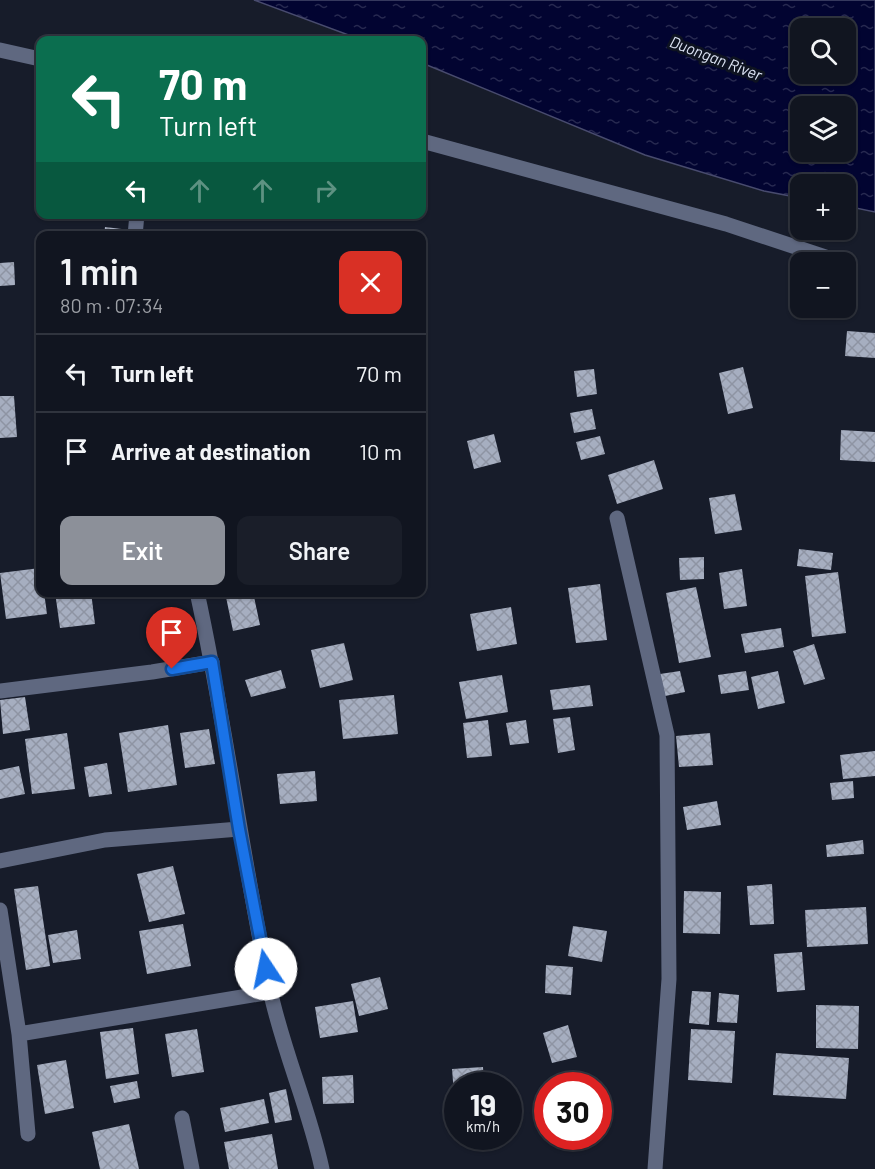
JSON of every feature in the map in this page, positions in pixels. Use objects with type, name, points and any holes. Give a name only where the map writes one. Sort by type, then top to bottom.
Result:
[{"type":"street","points":[[0,50],[36,58]]},
{"type":"street","points":[[426,142],[726,224],[809,252]]},
{"type":"street","points":[[617,518],[667,735],[669,979],[655,1169]]},
{"type":"street","points":[[198,597],[212,662],[239,829],[271,992],[322,1169]]},
{"type":"street","points":[[0,691],[212,662]]},
{"type":"street","points":[[0,861],[105,840],[239,829]]},
{"type":"street","points":[[0,910],[20,1034],[28,1134]]},
{"type":"street","points":[[20,1034],[271,992]]},
{"type":"street","points":[[182,1118],[192,1169]]},
{"type":"water","name":"Duongan River","points":[[254,0],[875,0],[875,212],[856,208],[856,174],[790,174],[790,196],[764,191],[645,155],[426,65],[426,36],[351,36]]},
{"type":"building","points":[[105,227],[130,230],[130,231],[105,231]]},
{"type":"building","points":[[14,262],[15,285],[0,286],[0,263]]},
{"type":"building","points":[[847,331],[875,333],[875,358],[845,356]]},
{"type":"building","points":[[743,367],[753,408],[728,414],[719,373]]},
{"type":"building","points":[[594,369],[597,394],[577,397],[574,371]]},
{"type":"building","points":[[0,396],[14,396],[17,437],[0,438]]},
{"type":"building","points":[[592,409],[596,429],[574,433],[570,413]]},
{"type":"building","points":[[841,430],[875,432],[875,462],[840,460]]},
{"type":"building","points":[[494,434],[501,462],[474,469],[467,441]]},
{"type":"building","points":[[600,436],[605,454],[581,460],[576,442]]},
{"type":"building","points":[[654,460],[663,489],[617,504],[608,475]]},
{"type":"building","points":[[735,494],[742,530],[715,534],[709,498]]},
{"type":"building","points":[[799,549],[833,553],[831,570],[797,566]]},
{"type":"building","points":[[704,557],[704,579],[680,580],[679,558]]},
{"type":"building","points":[[36,568],[36,597],[45,597],[47,614],[6,619],[0,573]]},
{"type":"building","points":[[742,569],[747,606],[724,609],[719,573]]},
{"type":"building","points":[[838,572],[846,633],[812,637],[805,576]]},
{"type":"building","points":[[600,584],[607,640],[576,643],[568,588]]},
{"type":"building","points":[[696,587],[711,657],[679,663],[666,593]]},
{"type":"building","points":[[56,597],[92,597],[95,624],[60,628]]},
{"type":"building","points":[[226,597],[254,597],[260,625],[233,631]]},
{"type":"building","points":[[511,607],[517,644],[477,651],[470,614]]},
{"type":"building","points":[[781,628],[784,647],[745,653],[741,634]]},
{"type":"building","points":[[344,643],[353,680],[320,688],[311,650]]},
{"type":"building","points":[[814,644],[825,679],[804,685],[793,651]]},
{"type":"building","points":[[281,670],[286,688],[251,697],[245,680]]},
{"type":"building","points":[[680,671],[685,692],[665,696],[660,674]]},
{"type":"building","points":[[746,671],[749,690],[721,694],[718,675]]},
{"type":"building","points":[[778,671],[785,703],[758,709],[751,677]]},
{"type":"building","points":[[502,675],[508,712],[466,719],[459,682]]},
{"type":"building","points":[[590,685],[593,706],[553,710],[550,690]]},
{"type":"building","points":[[394,695],[398,734],[343,739],[339,700]]},
{"type":"building","points":[[25,697],[30,730],[3,734],[0,700]]},
{"type":"building","points":[[570,717],[575,750],[558,753],[553,719]]},
{"type":"building","points":[[488,720],[492,756],[467,758],[463,723]]},
{"type":"building","points":[[526,720],[529,743],[510,745],[506,723]]},
{"type":"building","points":[[168,725],[177,785],[128,792],[119,733]]},
{"type":"building","points":[[209,729],[215,764],[185,768],[180,733]]},
{"type":"building","points":[[67,733],[75,789],[32,794],[25,739]]},
{"type":"building","points":[[710,733],[713,765],[679,767],[676,736]]},
{"type":"building","points":[[875,751],[875,776],[843,779],[840,755]]},
{"type":"building","points":[[107,763],[112,794],[89,797],[84,767]]},
{"type":"building","points":[[19,766],[25,794],[0,799],[0,770]]},
{"type":"building","points":[[315,771],[317,801],[280,804],[277,774]]},
{"type":"building","points":[[853,781],[854,798],[832,800],[830,783]]},
{"type":"building","points":[[717,801],[721,825],[687,830],[683,807]]},
{"type":"building","points":[[863,840],[864,854],[827,857],[826,845]]},
{"type":"building","points":[[173,866],[185,914],[149,922],[137,874]]},
{"type":"building","points":[[772,884],[774,924],[750,925],[747,886]]},
{"type":"building","points":[[38,886],[50,966],[26,970],[14,889]]},
{"type":"building","points":[[684,891],[721,892],[720,934],[683,933]]},
{"type":"building","points":[[866,907],[868,944],[807,947],[805,910]]},
{"type":"building","points":[[183,924],[191,966],[147,974],[139,931]]},
{"type":"building","points":[[573,926],[607,931],[602,962],[568,956]]},
{"type":"building","points":[[77,930],[81,959],[53,963],[48,935]]},
{"type":"building","points":[[802,952],[805,990],[777,992],[774,954]]},
{"type":"building","points":[[546,965],[573,967],[571,995],[545,993]]},
{"type":"building","points":[[380,977],[388,1009],[359,1016],[351,984]]},
{"type":"building","points":[[692,991],[711,992],[709,1025],[689,1023]]},
{"type":"building","points":[[719,993],[739,995],[737,1023],[717,1022]]},
{"type":"building","points":[[353,1001],[358,1032],[320,1038],[315,1007]]},
{"type":"building","points":[[816,1005],[859,1006],[858,1049],[816,1048]]},
{"type":"building","points":[[568,1025],[577,1057],[552,1063],[543,1033]]},
{"type":"building","points":[[133,1028],[139,1074],[106,1079],[100,1032]]},
{"type":"building","points":[[197,1029],[204,1072],[172,1077],[165,1034]]},
{"type":"building","points":[[691,1029],[735,1031],[732,1083],[688,1080]]},
{"type":"building","points":[[776,1053],[849,1058],[846,1099],[773,1095]]},
{"type":"building","points":[[66,1060],[74,1108],[45,1114],[37,1065]]},
{"type":"building","points":[[483,1067],[483,1072],[452,1072],[452,1069]]},
{"type":"building","points":[[353,1075],[354,1103],[323,1104],[322,1077]]},
{"type":"building","points":[[137,1081],[140,1098],[114,1103],[110,1086]]},
{"type":"building","points":[[286,1089],[292,1120],[275,1123],[269,1093]]},
{"type":"building","points":[[264,1099],[269,1123],[225,1132],[220,1108]]},
{"type":"building","points":[[129,1124],[139,1169],[100,1169],[92,1132]]},
{"type":"building","points":[[272,1134],[278,1169],[229,1169],[224,1142]]},
{"type":"route","points":[[172,669],[212,662],[239,829],[266,969]]}]
